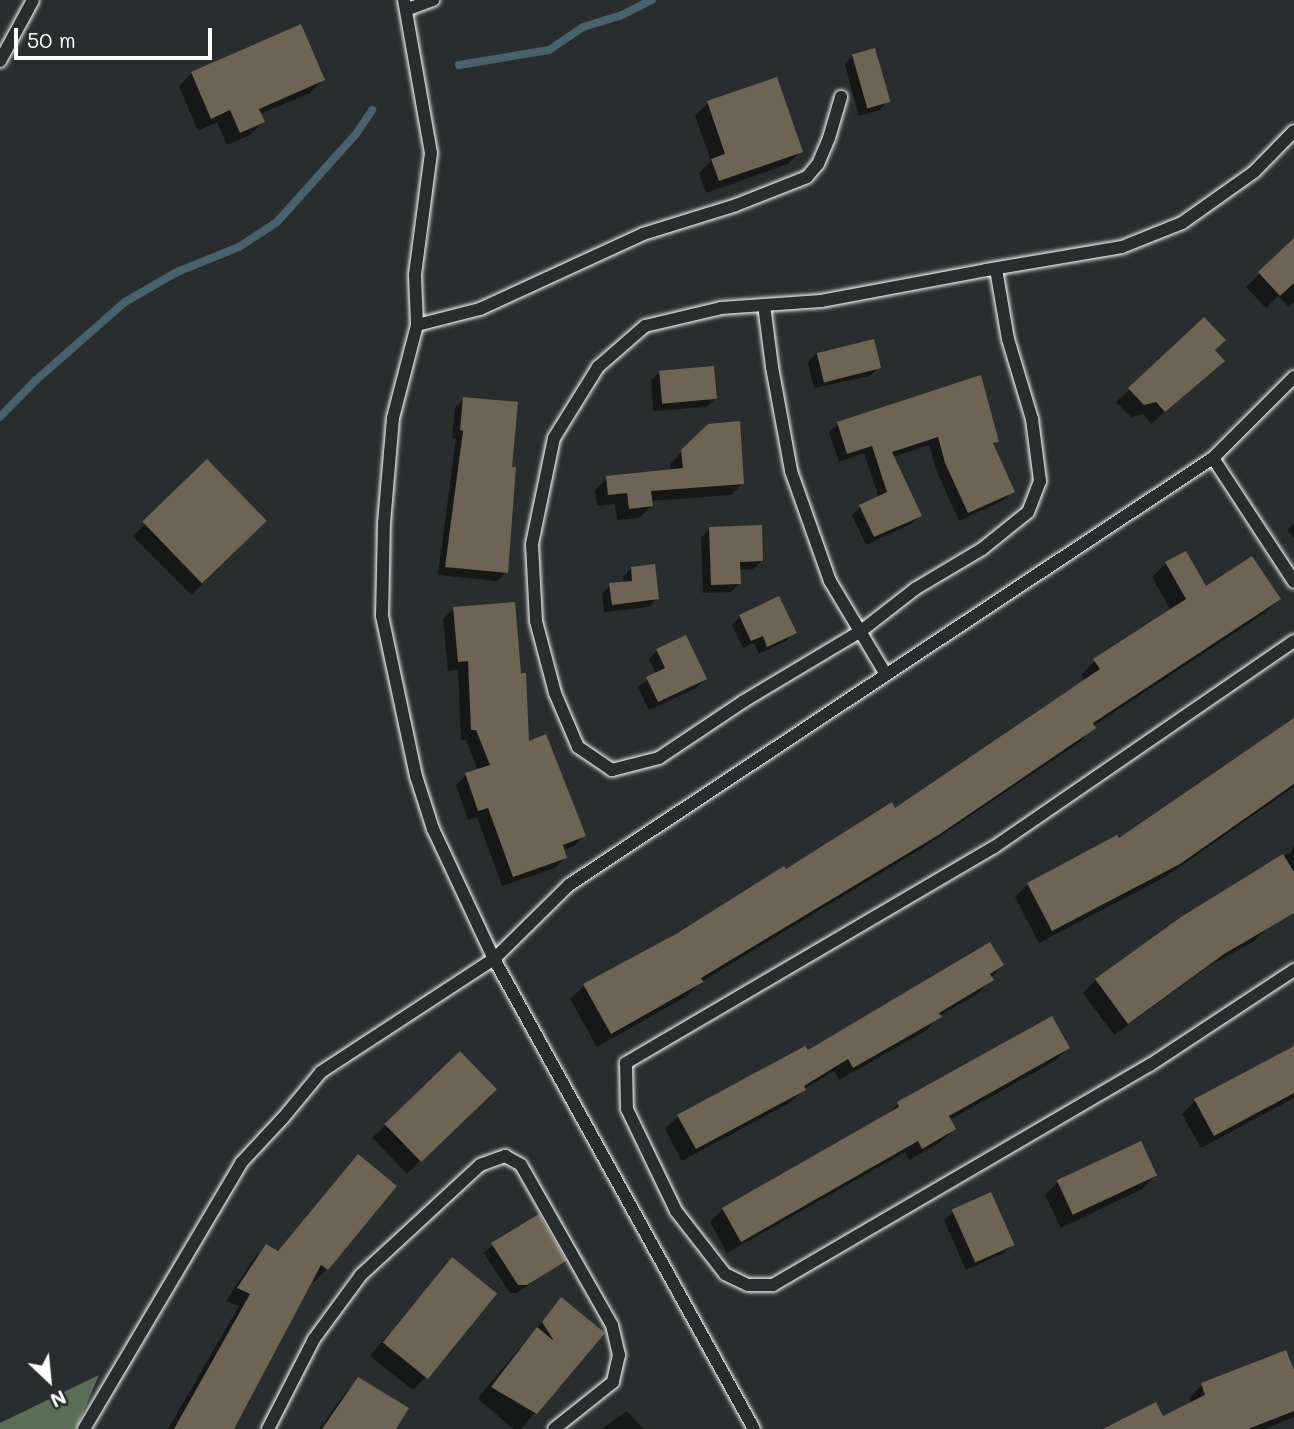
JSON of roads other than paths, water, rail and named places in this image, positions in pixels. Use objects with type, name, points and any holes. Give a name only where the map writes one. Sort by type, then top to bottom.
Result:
[{"type":"lane","points":[[0,61],[33,0]]},
{"type":"lane","points":[[433,0],[406,4],[431,153],[415,275],[417,325],[393,418],[384,522],[382,617],[416,776],[433,829],[494,959],[754,1429]]},
{"type":"lane","points":[[417,325],[480,309],[643,234],[736,205],[807,177],[818,164],[830,138],[841,97]]},
{"type":"lane","points":[[996,269],[1008,340],[1032,419],[1040,481],[1028,512],[992,542],[915,589],[860,631],[744,701],[659,758],[612,770],[578,747],[555,693],[536,621],[532,544],[554,438],[597,367],[645,326],[721,308],[821,301],[996,269],[1122,247],[1182,223],[1254,172],[1294,131]]},
{"type":"lane","points":[[764,305],[791,471],[830,581],[886,673]]},
{"type":"lane","points":[[84,1429],[241,1163],[284,1118],[321,1072],[494,959],[569,885],[1213,458],[1294,377]]},
{"type":"lane","points":[[1213,458],[1294,582]]},
{"type":"lane","points":[[1294,641],[994,847],[626,1063],[627,1109],[677,1210],[725,1275],[748,1285],[773,1285],[1150,1065],[1294,970]]},
{"type":"lane","points":[[268,1429],[314,1339],[360,1275],[480,1165],[505,1156],[522,1165],[612,1325],[619,1355],[613,1382],[554,1429]]},
{"type":"waterway","points":[[459,65],[549,50],[583,27],[620,16],[652,0]]},
{"type":"waterway","points":[[0,417],[35,381],[125,302],[177,272],[239,247],[277,222],[356,134],[372,110]]}]
